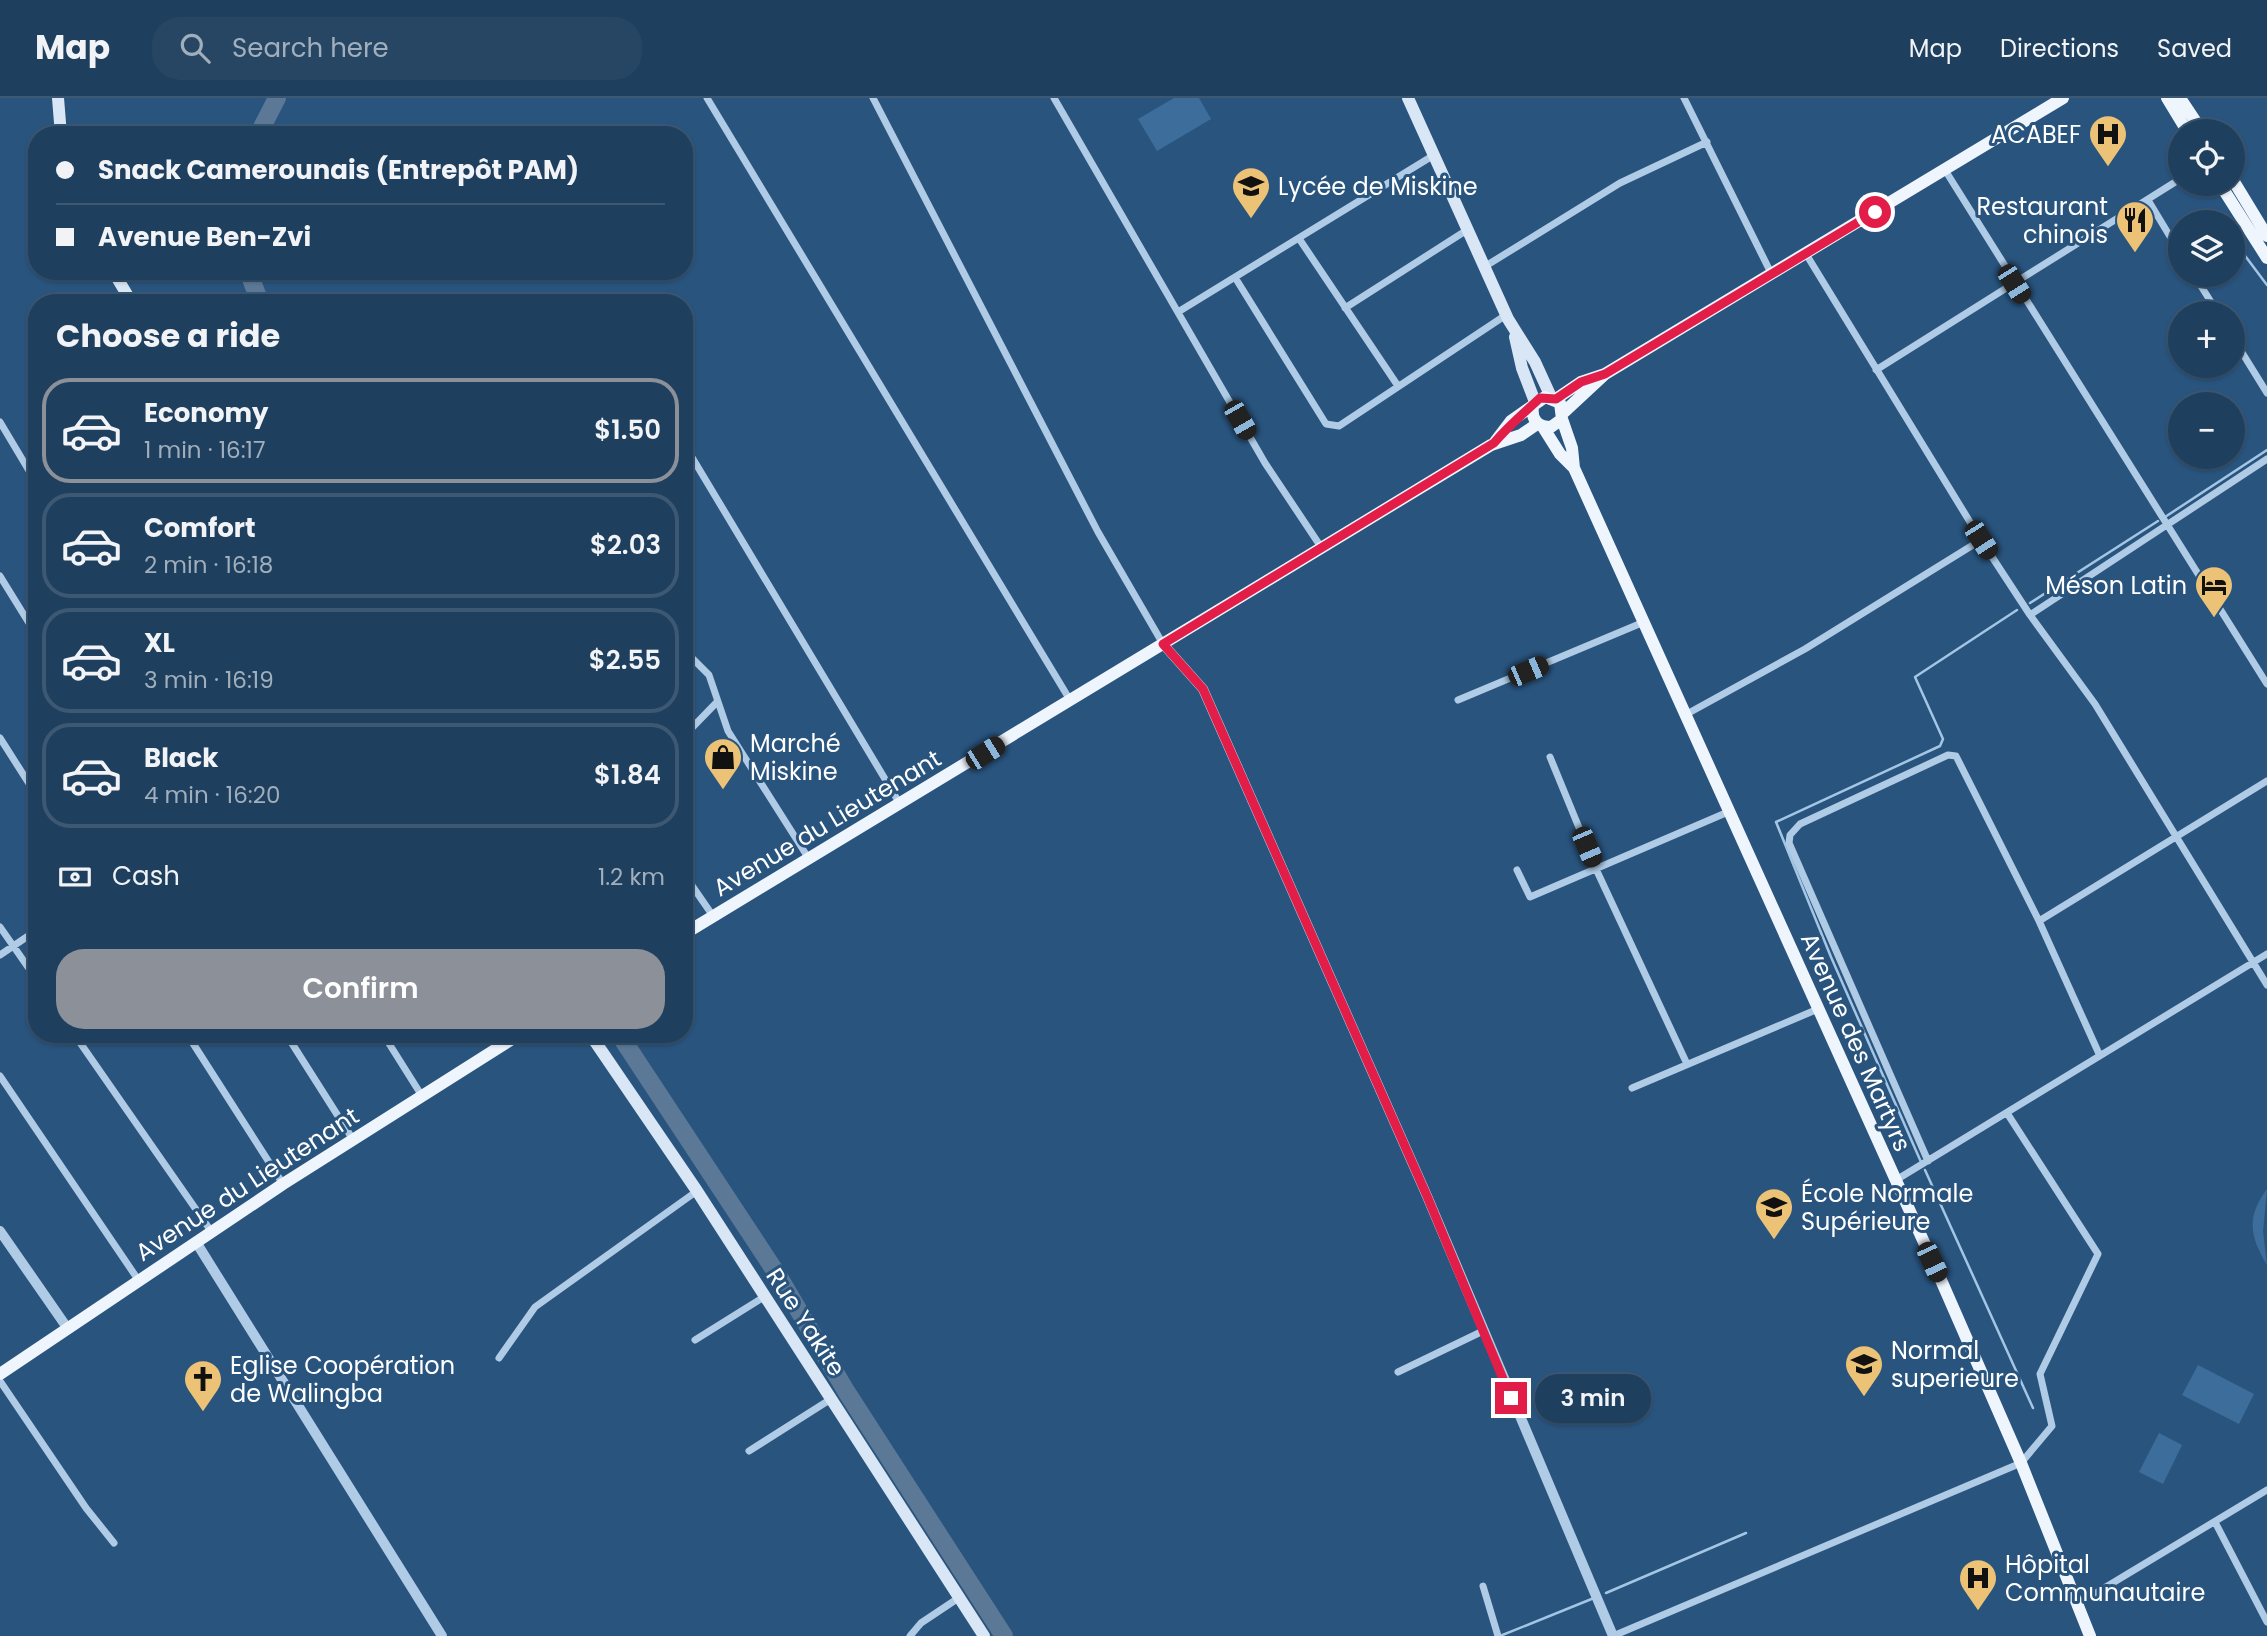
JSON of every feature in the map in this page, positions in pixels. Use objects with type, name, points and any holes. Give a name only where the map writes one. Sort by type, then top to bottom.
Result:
[{"type":"main road","points":[[58,98],[60,126]]},
{"type":"main road","points":[[1408,98],[1513,330],[1535,362],[1554,398]]},
{"type":"main road","points":[[1534,405],[1554,398],[1581,382],[1605,374],[1773,276],[2063,98]]},
{"type":"main road","points":[[2167,98],[2180,119]]},
{"type":"main road","points":[[2180,98],[2194,119]]},
{"type":"main road","points":[[2228,196],[2267,258]]},
{"type":"main road","points":[[2243,196],[2267,236]]},
{"type":"main road","points":[[1513,330],[1540,426]]},
{"type":"main road","points":[[1563,416],[1605,374]]},
{"type":"main road","name":"Avenue des Martyrs","points":[[1554,398],[1563,416],[1572,448],[1574,468],[1896,1180],[2021,1464],[2075,1605],[2090,1636]]},
{"type":"main road","name":"Avenue du Lieutenant","points":[[1494,443],[1511,421],[1534,405]]},
{"type":"main road","name":"Avenue du Lieutenant","points":[[693,928],[900,805],[1494,443],[1540,426],[1557,424],[1563,416]]},
{"type":"main road","name":"Avenue des Martyrs","points":[[1540,426],[1574,468]]},
{"type":"main road","name":"Avenue du Lieutenant","points":[[0,1374],[352,1138],[506,1043]]},
{"type":"main road","name":"Rue Yakite","points":[[596,1043],[697,1191],[984,1636]]},
{"type":"street","points":[[707,98],[1071,701]]},
{"type":"street","points":[[873,98],[1097,532],[1163,644],[1203,689],[1427,1196],[1613,1636],[2021,1464],[2052,1426],[2039,1374],[2098,1254],[2007,1113]]},
{"type":"street","points":[[1054,98],[1265,463],[1321,547]]},
{"type":"street","points":[[1684,98],[1773,276]]},
{"type":"street","points":[[1484,267],[1620,183],[1707,142]]},
{"type":"street","points":[[1178,312],[1300,240],[1434,155]]},
{"type":"street","points":[[1945,170],[2267,684]]},
{"type":"street","points":[[1876,370],[2168,187]]},
{"type":"street","points":[[2148,200],[2168,233]]},
{"type":"street","points":[[1345,308],[1467,230]]},
{"type":"street","points":[[1300,240],[1398,386]]},
{"type":"street","points":[[1806,254],[1981,540],[2030,615],[2095,704],[2267,985]]},
{"type":"street","points":[[1236,279],[1326,424],[1339,426],[1506,315]]},
{"type":"street","points":[[2245,357],[2267,393]]},
{"type":"street","points":[[0,422],[28,469]]},
{"type":"street","points":[[693,459],[900,805]]},
{"type":"street","points":[[2030,615],[2267,459]]},
{"type":"street","points":[[1685,715],[1805,649],[1981,540]]},
{"type":"street","points":[[0,576],[28,621]]},
{"type":"street","points":[[1458,700],[1645,622]]},
{"type":"street","points":[[693,659],[709,675],[729,731],[809,859]]},
{"type":"street","points":[[693,727],[718,702]]},
{"type":"street","points":[[0,738],[28,782]]},
{"type":"street","points":[[1928,1161],[1789,843],[1790,835],[1800,824],[1948,755],[1956,756],[2039,921],[2100,1056]]},
{"type":"street","points":[[1550,757],[1597,869],[1686,1064]]},
{"type":"street","points":[[2039,921],[2267,780]]},
{"type":"street","points":[[1517,870],[1530,897],[1728,811]]},
{"type":"street","points":[[693,887],[713,916]]},
{"type":"street","points":[[0,927],[28,967]]},
{"type":"street","points":[[0,955],[28,936]]},
{"type":"street","points":[[1896,1180],[2267,954]]},
{"type":"street","points":[[1632,1088],[1818,1009]]},
{"type":"street","points":[[80,1043],[211,1231]]},
{"type":"street","points":[[193,1043],[283,1184]]},
{"type":"street","points":[[292,1043],[352,1138]]},
{"type":"street","points":[[389,1043],[422,1096]]},
{"type":"street","points":[[0,1076],[139,1281]]},
{"type":"street","points":[[499,1358],[535,1307],[697,1191]]},
{"type":"street","points":[[0,1231],[68,1329]]},
{"type":"street","points":[[196,1241],[442,1636]]},
{"type":"street","points":[[695,1340],[764,1297]]},
{"type":"street","points":[[1398,1372],[1483,1331]]},
{"type":"street","points":[[0,1381],[86,1508],[114,1543]]},
{"type":"street","points":[[749,1451],[831,1399]]},
{"type":"street","points":[[2075,1605],[2267,1490]]},
{"type":"street","points":[[2215,1522],[2267,1622]]},
{"type":"street","points":[[1483,1586],[1499,1636]]},
{"type":"street","points":[[910,1636],[921,1623],[960,1597]]},
{"type":"shaded area","points":[[1174,98],[1199,98],[1211,119],[1157,151],[1138,119]]},
{"type":"shaded area","points":[[2267,1189],[2263,1231],[2267,1265],[2254,1236],[2253,1218]]},
{"type":"shaded area","points":[[2198,1365],[2254,1394],[2239,1424],[2182,1395]]},
{"type":"shaded area","points":[[2159,1433],[2182,1445],[2163,1484],[2139,1472]]},
{"type":"waterway","points":[[263,126],[277,98]]},
{"type":"waterway","points":[[2245,256],[2267,285]]},
{"type":"waterway","points":[[251,280],[257,294]]},
{"type":"waterway","points":[[2165,517],[2267,450]]},
{"type":"waterway","points":[[2030,603],[2158,521]]},
{"type":"waterway","points":[[1921,1162],[1831,957],[1776,822],[1940,746],[1943,739],[1915,677],[2017,610]]},
{"type":"waterway","points":[[625,1043],[779,1277],[846,1391],[1004,1636]]},
{"type":"waterway","points":[[1925,1170],[2033,1408]]},
{"type":"waterway","points":[[1606,1593],[1746,1533]]},
{"type":"waterway","points":[[1500,1636],[1594,1598]]},
{"type":"place","name":"ACABEF","points":[[2108,168]]},
{"type":"place","name":"Lycée de Miskine","points":[[1251,220]]},
{"type":"place","name":"Restaurant chinois","points":[[2135,254]]},
{"type":"place","name":"Méson Latin","points":[[2214,619]]},
{"type":"place","name":"Marché Miskine","points":[[723,791]]},
{"type":"place","name":"École Normale Supérieure","points":[[1774,1241]]},
{"type":"place","name":"Normal superieure","points":[[1864,1398]]},
{"type":"place","name":"Eglise Coopération de Walingba","points":[[203,1413]]},
{"type":"place","name":"Hôpital Communautaire","points":[[1978,1612]]},
{"type":"route","points":[[1511,1398],[1427,1196],[1203,689],[1163,644],[1494,443],[1511,421],[1533,407],[1540,398],[1556,399],[1581,382],[1605,374],[1773,276],[1875,212]]}]
